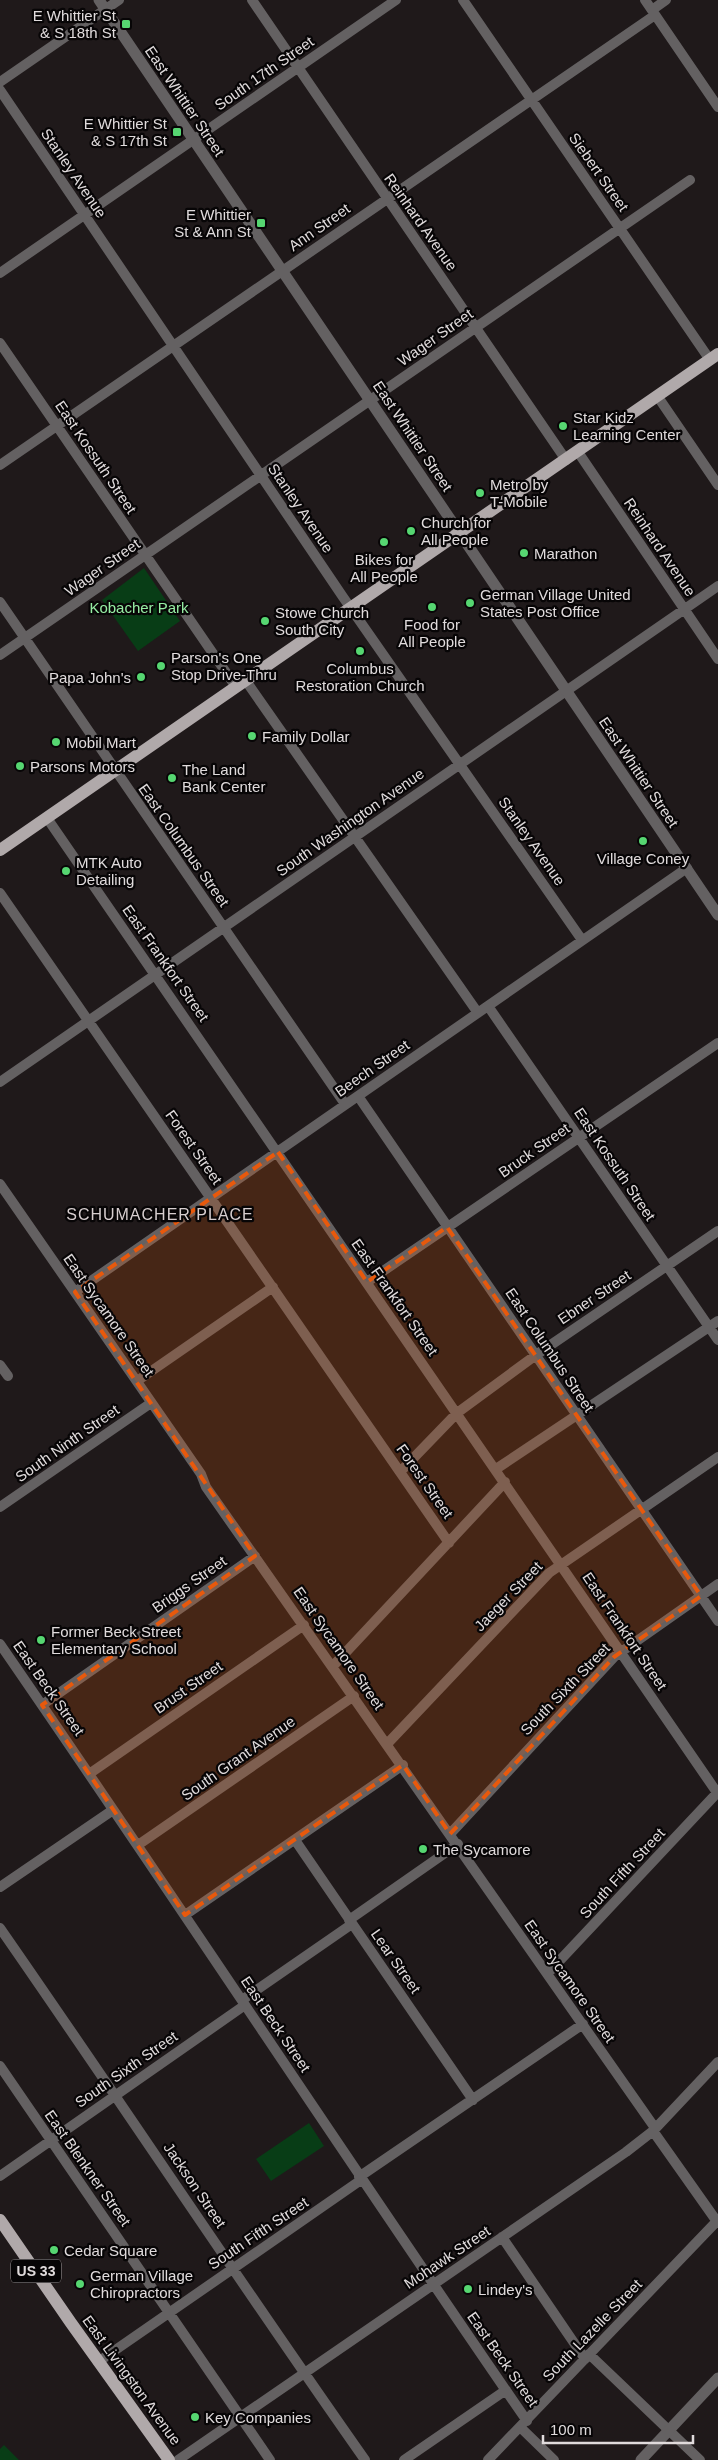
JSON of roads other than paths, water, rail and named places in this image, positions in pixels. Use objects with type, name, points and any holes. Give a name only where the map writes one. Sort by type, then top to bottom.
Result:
[{"type":"main road","points":[[0,850],[714,357]]},
{"type":"main road","name":"East Livingston Avenue","points":[[0,2220],[98,2362],[169,2460]]},
{"type":"street","points":[[0,82],[102,5],[119,0]]},
{"type":"street","name":"Reinhard Avenue","points":[[252,0],[566,460]]},
{"type":"street","name":"South 17th Street","points":[[0,273],[396,0]]},
{"type":"street","name":"Siebert Street","points":[[463,0],[530,100],[714,357]]},
{"type":"street","points":[[645,0],[718,107]]},
{"type":"street","name":"Ann Street","points":[[0,465],[530,100],[653,13],[666,0]]},
{"type":"street","name":"East Whittier Street","points":[[102,5],[718,915]]},
{"type":"street","name":"Stanley Avenue","points":[[0,90],[260,476],[582,940]]},
{"type":"street","name":"Wager Street","points":[[0,655],[690,180]]},
{"type":"street","name":"East Kossuth Street","points":[[0,343],[145,555],[356,836],[478,1013]]},
{"type":"street","points":[[658,397],[718,485]]},
{"type":"street","name":"Reinhard Avenue","points":[[578,452],[718,659]]},
{"type":"street","name":"South Washington Avenue","points":[[0,1082],[718,586]]},
{"type":"street","name":"East Columbus Street","points":[[0,602],[345,1104]]},
{"type":"street","name":"East Frankfort Street","points":[[47,818],[718,1793]]},
{"type":"street","name":"Beech Street","points":[[75,1292],[687,868]]},
{"type":"street","name":"Forest Street","points":[[0,893],[450,1543]]},
{"type":"street","name":"East Kossuth Street","points":[[488,1006],[667,1266],[714,1324],[718,1340]]},
{"type":"street","name":"Bruck Street","points":[[367,1282],[718,1043]]},
{"type":"street","name":"East Columbus Street","points":[[358,1096],[718,1621]]},
{"type":"street","name":"East Sycamore Street","points":[[0,1184],[137,1381],[255,1556],[548,1973],[717,2222]]},
{"type":"street","name":"Ebner Street","points":[[400,1472],[457,1413],[536,1355],[718,1231]]},
{"type":"street","points":[[137,1381],[272,1287]]},
{"type":"street","points":[[496,1469],[714,1324]]},
{"type":"street","points":[[0,1365],[8,1376]]},
{"type":"street","name":"South Ninth Street","points":[[0,1507],[152,1403]]},
{"type":"street","name":"Jaeger Street","points":[[388,1743],[549,1573],[718,1457]]},
{"type":"street","points":[[333,1666],[505,1482]]},
{"type":"street","name":"Briggs Street","points":[[42,1705],[255,1556]]},
{"type":"street","name":"South Sixth Street","points":[[450,1834],[621,1652],[718,1584]]},
{"type":"street","name":"Brust Street","points":[[90,1774],[304,1625]]},
{"type":"street","name":"East Beck Street","points":[[0,1644],[138,1845],[360,2179],[506,2390],[523,2424],[554,2460]]},
{"type":"street","name":"South Grant Avenue","points":[[138,1845],[354,1696]]},
{"type":"street","points":[[185,1915],[403,1765]]},
{"type":"street","name":"South Fifth Street","points":[[548,1973],[718,1793]]},
{"type":"street","points":[[0,1887],[113,1810]]},
{"type":"street","name":"Lear Street","points":[[295,1840],[473,2100]]},
{"type":"street","name":"South Sixth Street","points":[[0,2176],[244,2003],[458,1844]]},
{"type":"street","name":"Jackson Street","points":[[0,1928],[116,2095],[303,2374],[365,2460]]},
{"type":"street","name":"South Fifth Street","points":[[98,2362],[583,2024]]},
{"type":"street","name":"Mohawk Street","points":[[178,2460],[626,2152],[654,2129],[718,2062]]},
{"type":"street","name":"East Blenkner Street","points":[[0,2066],[270,2460]]},
{"type":"street","name":"South Lazelle Street","points":[[488,2460],[717,2222]]},
{"type":"street","points":[[502,2237],[587,2357],[700,2460]]},
{"type":"street","points":[[641,2460],[718,2378]]},
{"type":"street","points":[[404,2460],[506,2390]]},
{"type":"place","name":"E Whittier St & S 18th St","points":[[126,24]]},
{"type":"place","name":"E Whittier St & S 17th St","points":[[177,132]]},
{"type":"place","name":"E Whittier St & Ann St","points":[[261,223]]},
{"type":"place","name":"Star Kidz Learning Center","points":[[563,426]]},
{"type":"place","name":"Metro by T-Mobile","points":[[480,493]]},
{"type":"place","name":"Church for All People","points":[[411,531]]},
{"type":"place","name":"Bikes for All People","points":[[384,542]]},
{"type":"place","name":"Marathon","points":[[524,553]]},
{"type":"place","name":"German Village United States Post Office","points":[[470,603]]},
{"type":"place","name":"Food for All People","points":[[432,607]]},
{"type":"place","name":"Stowe Church South City","points":[[265,621]]},
{"type":"place","name":"Columbus Restoration Church","points":[[360,651]]},
{"type":"place","name":"Parson's One Stop Drive-Thru","points":[[161,666]]},
{"type":"place","name":"Papa John's","points":[[141,677]]},
{"type":"place","name":"Family Dollar","points":[[252,736]]},
{"type":"place","name":"Mobil Mart","points":[[56,742]]},
{"type":"place","name":"Parsons Motors","points":[[20,766]]},
{"type":"place","name":"The Land Bank Center","points":[[172,778]]},
{"type":"place","name":"Village Coney","points":[[643,841]]},
{"type":"place","name":"MTK Auto Detailing","points":[[66,871]]},
{"type":"place","name":"Former Beck Street Elementary School","points":[[41,1640]]},
{"type":"place","name":"The Sycamore","points":[[423,1849]]},
{"type":"place","name":"Cedar Square","points":[[54,2250]]},
{"type":"place","name":"German Village Chiropractors","points":[[80,2284]]},
{"type":"place","name":"Lindey's","points":[[468,2289]]},
{"type":"place","name":"Key Companies","points":[[195,2417]]},
{"type":"district","name":"SCHUMACHER PLACE","points":[[160,1214]]},
{"type":"park label","name":"Kobacher Park","points":[[139,607]]}]
